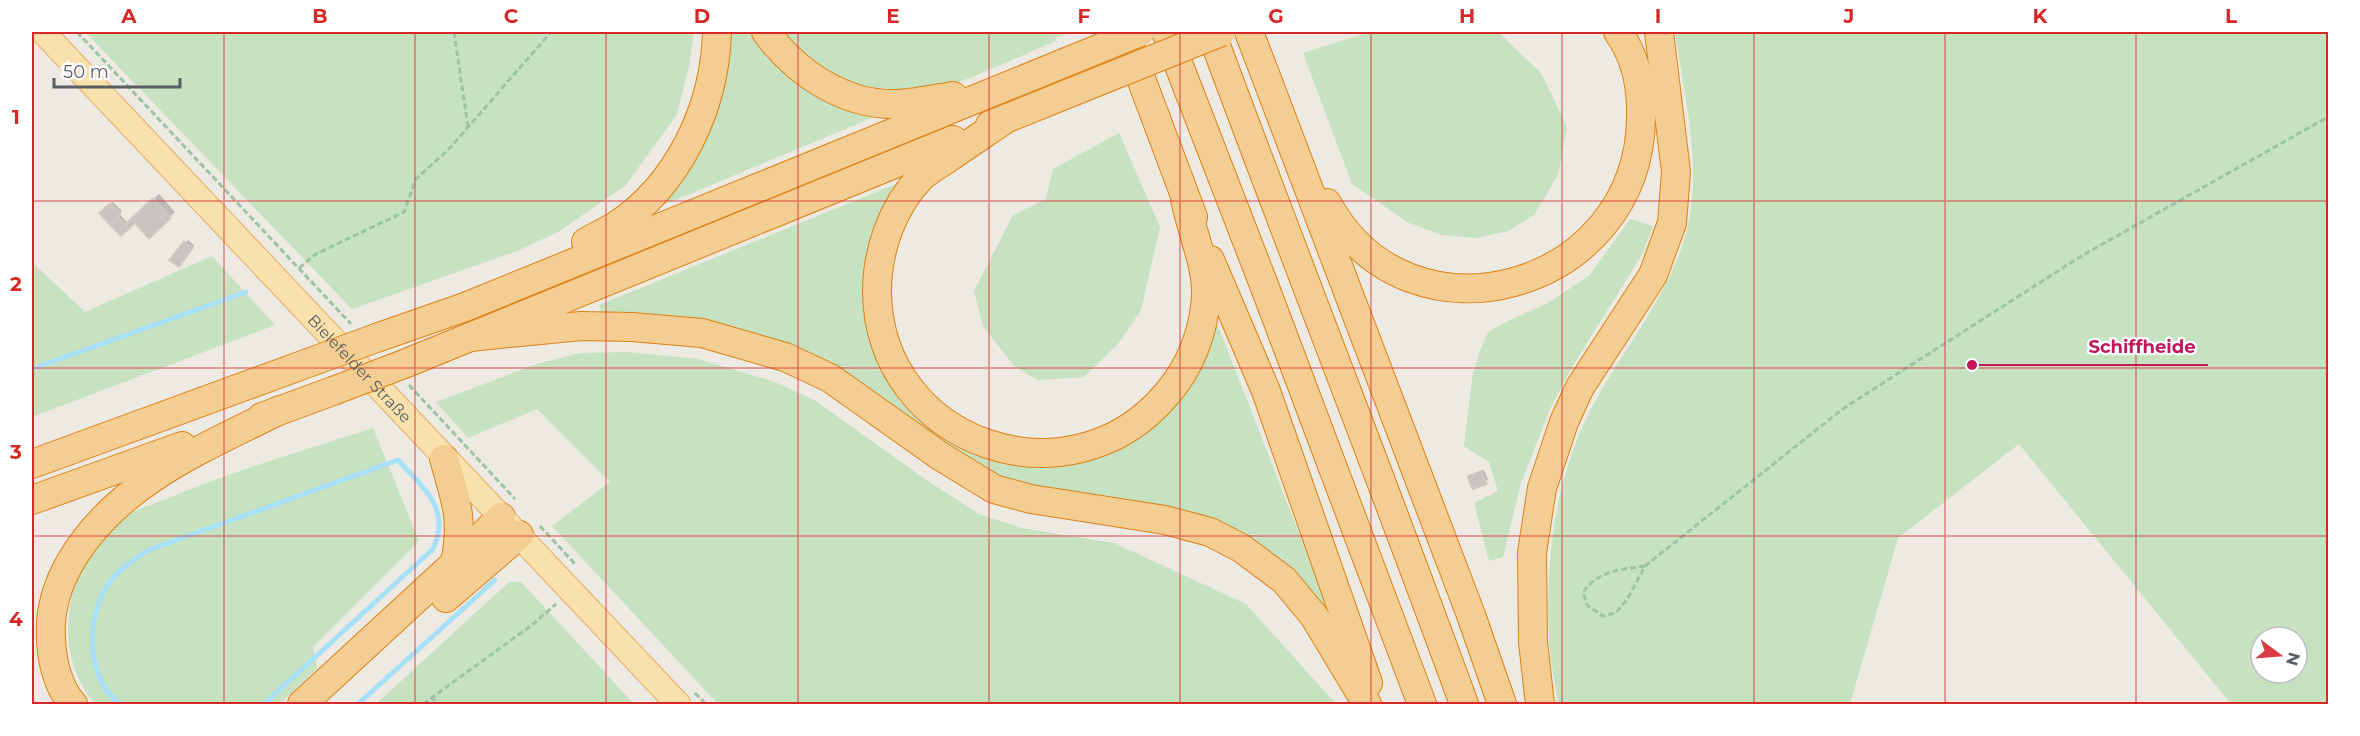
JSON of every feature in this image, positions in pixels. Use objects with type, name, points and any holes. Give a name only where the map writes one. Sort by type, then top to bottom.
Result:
[{"type":"highway","points":[[465,307],[615,226],[646,200],[676,165],[699,122],[714,68],[717,32]]},
{"type":"highway","points":[[766,32],[786,57],[802,70],[837,91],[866,100],[898,104],[1002,88]]},
{"type":"highway","points":[[1124,32],[1185,199],[1266,391],[1376,705]]},
{"type":"highway","points":[[32,464],[465,307],[1140,32]]},
{"type":"highway","points":[[1166,32],[1422,705]]},
{"type":"highway","points":[[1211,32],[1299,268],[1386,489],[1464,705]]},
{"type":"highway","points":[[32,500],[404,364],[1221,32]]},
{"type":"highway","points":[[1250,32],[1471,615],[1502,705]]},
{"type":"highway","points":[[1286,127],[1337,221],[1378,261],[1395,271],[1435,285],[1482,288],[1527,279],[1562,262],[1596,235],[1610,218],[1633,177],[1641,136],[1641,93],[1630,54],[1618,32]]},
{"type":"highway","points":[[1540,705],[1533,642],[1532,553],[1542,488],[1564,422],[1580,387],[1653,275],[1672,223],[1676,172],[1659,32]]},
{"type":"highway","points":[[1007,118],[923,175],[910,190],[899,207],[884,243],[877,282],[879,311],[885,340],[901,376],[926,407],[940,420],[974,440],[1012,452],[1053,454],[1073,451],[1092,446],[1129,429],[1160,403],[1173,388],[1193,353],[1204,314],[1206,294],[1201,262],[1185,199]]},
{"type":"highway","points":[[470,337],[581,326],[632,327],[702,333],[785,357],[830,378],[940,456],[994,489],[1049,503],[1165,520],[1209,532],[1241,548],[1284,580],[1314,616],[1367,705]]},
{"type":"highway","points":[[73,705],[61,685],[51,633],[55,598],[60,582],[78,549],[104,517],[140,487],[172,465],[280,410]]},
{"type":"highway","points":[[444,459],[460,519],[460,538],[455,563]]},
{"type":"highway","points":[[302,705],[455,563],[510,526]]},
{"type":"highway","points":[[329,705],[465,580],[510,526]]},
{"type":"main road","name":"Bielefelder Straße","points":[[44,32],[678,705]]},
{"type":"path","points":[[454,32],[468,127]]},
{"type":"path","points":[[299,268],[316,254],[404,212],[416,179],[449,148],[551,32]]},
{"type":"path","points":[[1645,566],[1619,570],[1594,579],[1583,592],[1587,605],[1603,615],[1616,613],[1628,598],[1645,566],[1844,408],[2083,255],[2328,117]]},
{"type":"path","points":[[423,705],[532,625],[571,591]]},
{"type":"path","points":[[431,698],[439,705]]},
{"type":"green space","points":[[85,32],[694,32],[689,67],[677,114],[626,185],[558,232],[517,251],[352,309]]},
{"type":"green space","points":[[728,32],[756,32],[874,117],[663,205],[661,199]]},
{"type":"green space","points":[[783,32],[1070,32],[1055,38],[1056,41],[962,81],[904,89],[860,84],[839,77],[801,51]]},
{"type":"green space","points":[[1369,32],[1494,32],[1500,34],[1541,73],[1567,127],[1558,175],[1534,215],[1508,231],[1477,238],[1442,235],[1409,223],[1352,184],[1303,53]]},
{"type":"green space","points":[[1675,32],[2328,32],[2328,704],[2231,704],[2019,444],[1898,538],[1850,704],[1558,704],[1549,642],[1548,609],[1552,543],[1557,511],[1564,479],[1586,418],[1662,292],[1681,250],[1687,229],[1693,180],[1693,156]]},
{"type":"green space","points":[[1119,133],[1160,227],[1141,310],[1118,344],[1084,377],[1038,380],[1014,366],[983,326],[974,291],[1013,215],[1046,199],[1053,169]]},
{"type":"green space","points":[[896,184],[865,302],[868,325],[881,363],[1011,462],[1062,466],[1111,453],[1140,436],[1174,406],[1214,328],[1218,326],[1334,623],[1250,542],[999,479],[946,447],[885,399],[836,368],[602,315],[599,305]]},
{"type":"green space","points":[[1630,219],[1653,226],[1643,253],[1572,367],[1550,409],[1521,483],[1503,557],[1489,561],[1474,503],[1498,491],[1489,462],[1464,446],[1472,379],[1479,353],[1488,332],[1546,304],[1589,276]]},
{"type":"green space","points":[[212,256],[275,325],[32,417],[32,262],[85,312]]},
{"type":"green space","points":[[628,352],[698,359],[775,382],[814,400],[925,479],[979,514],[1022,528],[1114,543],[1246,604],[1336,704],[718,704],[552,526],[610,482],[537,409],[468,438],[436,402],[537,364],[580,353]]},
{"type":"green space","points":[[373,428],[419,541],[313,647],[317,668],[280,704],[95,704],[76,674],[68,639],[69,615],[72,595],[83,569],[112,526],[122,517],[135,511],[213,481]]},
{"type":"green space","points":[[509,582],[521,582],[634,704],[376,704]]},
{"type":"building","points":[[153,198],[171,218],[149,239],[135,223],[129,229],[125,224]]},
{"type":"building","points":[[110,203],[121,214],[110,225],[99,213]]},
{"type":"building","points":[[118,217],[129,229],[121,236],[110,225]]},
{"type":"building","points":[[184,241],[193,248],[179,267],[169,260]]},
{"type":"building","points":[[1481,471],[1487,484],[1473,489],[1468,476]]},
{"type":"waterway","points":[[32,369],[246,292]]},
{"type":"waterway","points":[[120,704],[108,693],[100,679],[92,646],[96,611],[110,582],[123,568],[149,550],[398,460],[425,490],[437,511],[438,535],[433,549],[264,704]]},
{"type":"waterway","points":[[358,704],[495,580]]},
{"type":"place","name":"Schiffheide","points":[[1972,365]]}]
